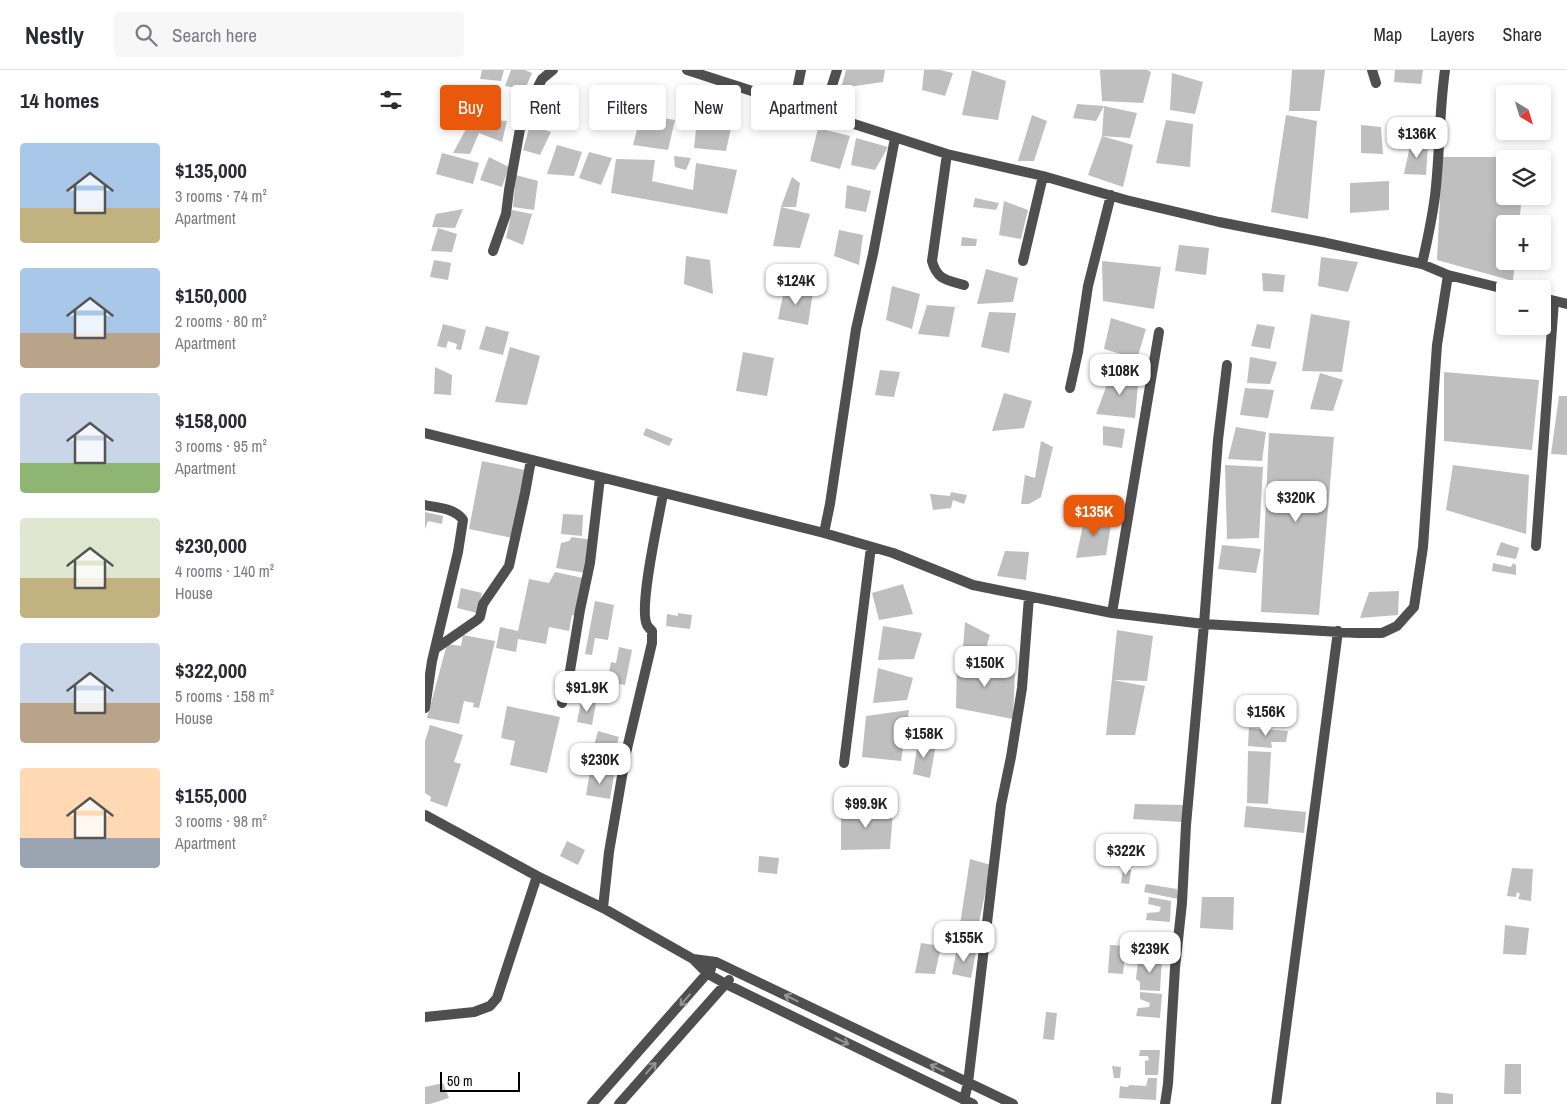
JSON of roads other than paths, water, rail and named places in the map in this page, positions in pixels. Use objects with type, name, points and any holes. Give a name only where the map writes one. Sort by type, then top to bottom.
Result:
[{"type":"street","points":[[493,251],[506,214],[522,118],[542,79],[553,70]]},
{"type":"street","points":[[687,70],[751,91]]},
{"type":"street","points":[[798,85],[801,70]]},
{"type":"street","points":[[832,85],[837,70]]},
{"type":"street","points":[[1372,70],[1377,83]]},
{"type":"street","points":[[1422,264],[1435,196],[1441,101],[1445,70]]},
{"type":"street","points":[[855,125],[947,154],[1043,176],[1219,222],[1422,264],[1448,274],[1496,287]]},
{"type":"street","points":[[824,533],[856,329],[873,254],[895,138]]},
{"type":"street","points":[[947,154],[931,261],[934,271],[941,278],[964,285]]},
{"type":"street","points":[[1023,260],[1043,176]]},
{"type":"street","points":[[1070,388],[1078,352],[1088,286],[1111,195]]},
{"type":"street","points":[[425,433],[824,533],[893,553],[973,585],[1029,597],[1112,613],[1204,624],[1381,633],[1397,626],[1413,607],[1423,547],[1437,345],[1448,274]]},
{"type":"street","points":[[1551,300],[1567,304]]},
{"type":"street","points":[[1536,546],[1554,301]]},
{"type":"street","points":[[1112,613],[1159,332]]},
{"type":"street","points":[[1165,1104],[1218,440],[1227,365]]},
{"type":"street","points":[[435,649],[480,617],[483,604],[509,566],[531,460]]},
{"type":"street","points":[[562,703],[568,683],[590,563],[600,478]]},
{"type":"street","points":[[603,908],[609,852],[626,753],[652,644],[652,631],[647,625],[645,615],[646,591],[663,494]]},
{"type":"street","points":[[425,505],[453,511],[460,515],[463,520],[458,552],[435,649],[425,708]]},
{"type":"street","points":[[844,763],[871,547]]},
{"type":"street","points":[[425,816],[537,876],[603,908],[693,959],[707,974],[726,984],[969,1102],[968,1083],[1001,805],[1022,688],[1029,597]]},
{"type":"street","points":[[1276,1104],[1338,631]]},
{"type":"street","points":[[425,808],[436,821]]},
{"type":"street","points":[[425,1017],[474,1012],[490,1006],[494,1002],[497,998],[537,876]]},
{"type":"street","points":[[693,959],[716,962],[1013,1104]]},
{"type":"street","points":[[592,1104],[716,962]]},
{"type":"street","points":[[619,1104],[726,984],[735,971]]}]
